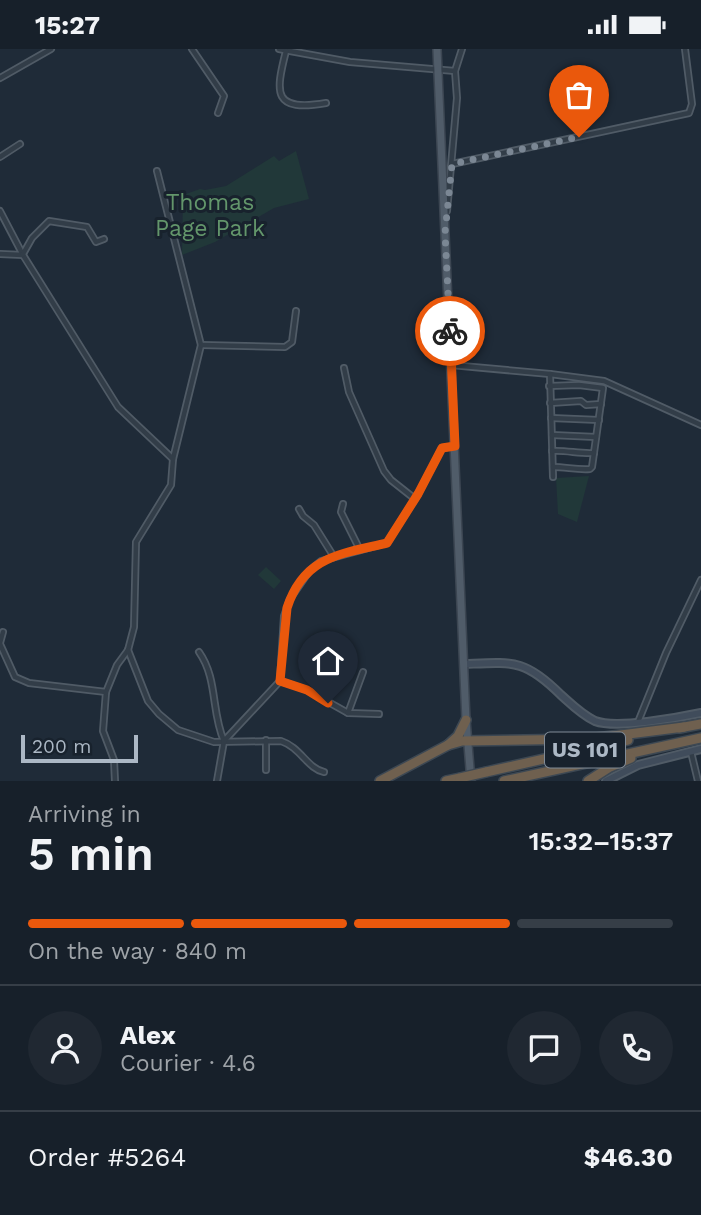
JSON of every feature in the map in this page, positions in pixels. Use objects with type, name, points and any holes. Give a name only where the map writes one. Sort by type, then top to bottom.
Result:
[{"type":"highway","points":[[380,781],[447,745],[458,736],[466,720]]},
{"type":"highway","name":"US 101","points":[[446,781],[701,724]]},
{"type":"highway","points":[[447,745],[589,739],[684,727]]},
{"type":"highway","name":"US 101","points":[[504,781],[701,738]]},
{"type":"highway","points":[[588,781],[618,762],[683,742]]},
{"type":"main road","points":[[437,49],[466,720],[471,781]]},
{"type":"main road","points":[[464,664],[502,662],[527,667],[594,720],[619,725],[701,713]]},
{"type":"main road","points":[[606,781],[632,767],[701,749]]},
{"type":"street","points":[[0,78],[51,49]]},
{"type":"street","points":[[194,49],[224,96],[218,113]]},
{"type":"street","points":[[279,49],[314,52],[350,62],[455,71]]},
{"type":"street","points":[[445,233],[457,98],[455,71],[462,49]]},
{"type":"street","points":[[452,164],[689,113],[692,104],[685,49]]},
{"type":"street","points":[[286,51],[278,82],[282,97],[301,107],[326,103]]},
{"type":"street","points":[[0,156],[20,144]]},
{"type":"street","points":[[115,781],[114,760],[103,731],[106,692],[117,665],[128,650],[134,627],[136,542],[171,485],[173,459],[201,345],[157,171]]},
{"type":"street","points":[[0,211],[23,255],[118,407],[173,459]]},
{"type":"street","points":[[23,255],[32,237],[49,221],[86,227],[96,242],[104,239]]},
{"type":"street","points":[[0,254],[23,255]]},
{"type":"street","points":[[201,345],[285,347],[292,342],[296,311]]},
{"type":"street","points":[[451,365],[604,381],[701,425]]},
{"type":"street","points":[[344,368],[349,392],[384,471],[415,499]]},
{"type":"street","points":[[550,374],[553,477]]},
{"type":"street","points":[[549,386],[579,385],[603,388],[590,469],[553,467]]},
{"type":"street","points":[[550,403],[581,401],[586,405],[601,404]]},
{"type":"street","points":[[551,418],[599,420]]},
{"type":"street","points":[[552,435],[596,437]]},
{"type":"street","points":[[224,741],[280,681],[284,616],[290,599],[315,565],[387,543],[415,499],[442,448],[455,446]]},
{"type":"street","points":[[552,451],[594,453]]},
{"type":"street","points":[[343,504],[341,512],[360,550]]},
{"type":"street","points":[[299,509],[314,525],[334,557]]},
{"type":"street","points":[[638,722],[666,653],[701,580]]},
{"type":"street","points":[[3,632],[0,643],[15,677],[29,683],[106,692]]},
{"type":"street","points":[[128,650],[148,701],[178,730],[214,741],[265,740],[290,744],[317,770],[324,772]]},
{"type":"street","points":[[200,652],[210,668],[219,729],[224,741],[217,781]]},
{"type":"street","points":[[348,713],[363,672]]},
{"type":"street","points":[[280,681],[307,690],[348,713],[379,714]]},
{"type":"street","points":[[265,740],[266,770]]},
{"type":"street","points":[[691,751],[698,781]]},
{"type":"green space","name":"Thomas Page Park","points":[[296,151],[309,199],[274,208],[215,242],[182,255],[183,195],[200,189],[226,186],[274,156],[279,161]]},
{"type":"green space","points":[[589,476],[577,522],[558,514],[556,478]]},
{"type":"green space","points":[[266,567],[281,581],[274,589],[258,575]]},
{"type":"way so far","points":[[450,331],[445,233],[452,164],[579,137]]},
{"type":"route","points":[[328,703],[307,690],[280,681],[284,616],[290,599],[315,565],[387,543],[418,494],[442,448],[455,446],[450,331]]}]
